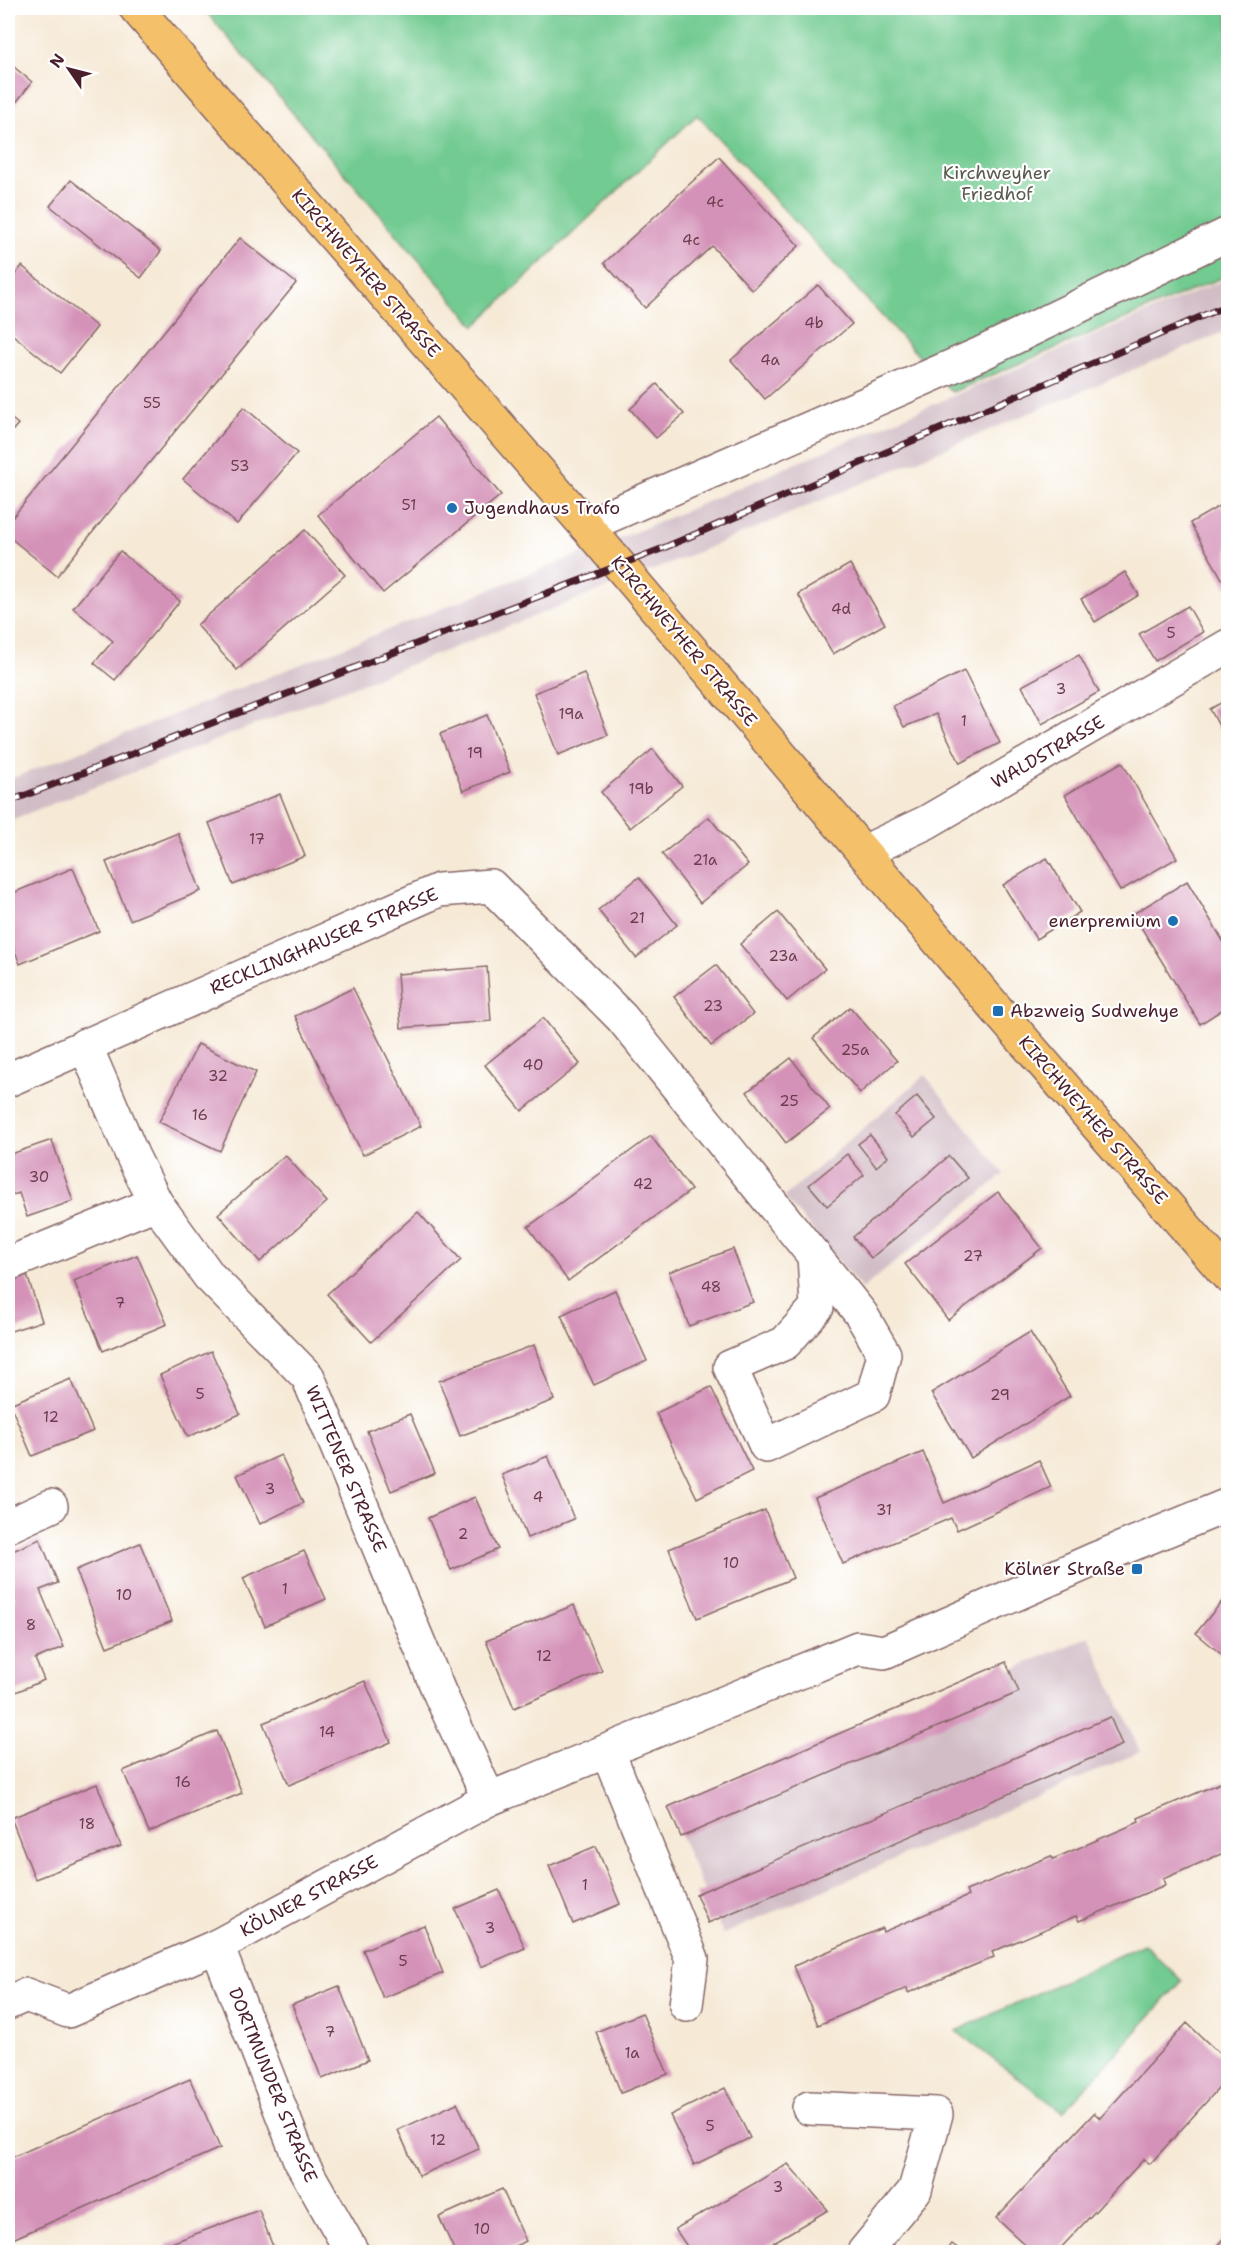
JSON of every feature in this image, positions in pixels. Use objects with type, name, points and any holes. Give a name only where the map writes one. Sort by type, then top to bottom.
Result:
[{"type":"main road","name":"KIRCHWEYHER STRASSE","points":[[136,8],[586,526],[998,1011],[1228,1276]]},
{"type":"street","points":[[586,526],[980,354],[1228,234]]},
{"type":"street","name":"WALDSTRASSE","points":[[864,852],[927,822],[1228,646]]},
{"type":"street","name":"RECKLINGHAUSER STRASSE","points":[[8,1080],[439,890],[491,886],[622,1018],[861,1314],[884,1354],[873,1395],[766,1446],[730,1367],[785,1343],[818,1307],[814,1256]]},
{"type":"street","name":"WITTENER STRASSE","points":[[85,1045],[133,1158],[156,1203],[209,1276],[308,1377],[440,1694],[489,1799]]},
{"type":"street","points":[[8,1264],[156,1203]]},
{"type":"street","name":"KÖLNER STRASSE","points":[[8,2003],[26,1995],[68,2011],[217,1946],[489,1799],[858,1648],[884,1652],[1142,1539],[1228,1505]]},
{"type":"street","points":[[8,1526],[51,1506]]},
{"type":"street","points":[[608,1752],[692,1959],[686,2005]]},
{"type":"street","name":"DORTMUNDER STRASSE","points":[[217,1946],[300,2160],[352,2253]]},
{"type":"street","points":[[809,2109],[936,2114],[915,2190],[864,2253]]},
{"type":"shaded area","points":[[1228,278],[1228,330],[681,559],[8,821],[8,780],[650,526]]},
{"type":"shaded area","points":[[925,1075],[1004,1174],[862,1289],[784,1197]]},
{"type":"shaded area","points":[[1089,1636],[1140,1752],[723,1934],[673,1819]]},
{"type":"green space","name":"Kirchweyher Friedhof","points":[[203,8],[1228,8],[1228,275],[952,392],[697,115],[475,326]]},
{"type":"green space","points":[[1144,1944],[1182,1981],[1063,2112],[956,2031]]},
{"type":"building","points":[[8,62],[32,82],[8,113]]},
{"type":"building","points":[[719,157],[799,246],[752,290],[712,246],[645,308],[604,263]]},
{"type":"building","points":[[71,180],[161,251],[141,278],[50,206]]},
{"type":"building","points":[[240,238],[296,283],[57,576],[8,536],[8,523]]},
{"type":"building","points":[[22,266],[97,327],[60,373],[8,331],[8,283]]},
{"type":"building","points":[[818,285],[852,324],[765,399],[731,360]]},
{"type":"building","points":[[657,384],[684,414],[656,438],[630,409]]},
{"type":"building","points":[[244,407],[297,453],[237,524],[183,479]]},
{"type":"building","points":[[8,416],[18,424],[8,436]]},
{"type":"building","points":[[436,417],[501,495],[383,593],[318,515]]},
{"type":"building","points":[[1221,505],[1228,518],[1228,589],[1190,523]]},
{"type":"building","points":[[305,530],[345,575],[237,670],[197,625]]},
{"type":"building","points":[[120,551],[180,601],[115,680],[94,663],[113,641],[73,608]]},
{"type":"building","points":[[850,564],[885,624],[833,654],[798,594]]},
{"type":"building","points":[[1125,572],[1139,595],[1095,622],[1081,599]]},
{"type":"building","points":[[1188,606],[1203,632],[1155,661],[1139,634]]},
{"type":"building","points":[[1079,655],[1099,692],[1042,724],[1022,686]]},
{"type":"building","points":[[964,671],[1000,743],[960,763],[936,714],[904,727],[893,706]]},
{"type":"building","points":[[584,673],[608,735],[558,755],[534,693]]},
{"type":"building","points":[[1228,699],[1228,743],[1210,709]]},
{"type":"building","points":[[487,715],[510,772],[463,791],[440,734]]},
{"type":"building","points":[[653,749],[682,786],[630,828],[601,792]]},
{"type":"building","points":[[1122,762],[1177,858],[1120,891],[1065,795]]},
{"type":"building","points":[[280,794],[305,856],[233,885],[209,823]]},
{"type":"building","points":[[709,817],[748,865],[700,903],[662,854]]},
{"type":"building","points":[[178,833],[201,891],[130,920],[106,862]]},
{"type":"building","points":[[1047,858],[1080,912],[1036,939],[1003,885]]},
{"type":"building","points":[[73,868],[99,931],[20,964],[8,933],[8,895]]},
{"type":"building","points":[[639,877],[677,925],[636,958],[598,910]]},
{"type":"building","points":[[1187,881],[1228,949],[1228,1006],[1200,1024],[1133,914]]},
{"type":"building","points":[[778,912],[825,969],[787,1001],[740,944]]},
{"type":"building","points":[[716,965],[753,1014],[711,1046],[674,997]]},
{"type":"building","points":[[487,967],[491,1021],[401,1028],[397,974]]},
{"type":"building","points":[[353,988],[421,1126],[363,1155],[295,1016]]},
{"type":"building","points":[[850,1007],[897,1061],[860,1093],[813,1038]]},
{"type":"building","points":[[543,1018],[580,1064],[522,1111],[485,1065]]},
{"type":"building","points":[[198,1044],[256,1072],[220,1151],[159,1122]]},
{"type":"building","points":[[791,1058],[830,1109],[786,1143],[747,1092]]},
{"type":"building","points":[[917,1096],[936,1119],[914,1137],[895,1115]]},
{"type":"building","points":[[870,1135],[888,1157],[876,1167],[858,1144]]},
{"type":"building","points":[[651,1136],[691,1190],[568,1281],[528,1227]]},
{"type":"building","points":[[52,1140],[73,1201],[27,1217],[19,1193],[8,1197],[8,1155]]},
{"type":"building","points":[[847,1154],[864,1175],[827,1206],[809,1185]]},
{"type":"building","points":[[285,1155],[327,1202],[260,1262],[218,1214]]},
{"type":"building","points":[[949,1156],[968,1178],[871,1258],[853,1237]]},
{"type":"building","points":[[998,1192],[1042,1248],[948,1320],[905,1264]]},
{"type":"building","points":[[418,1212],[461,1260],[371,1342],[327,1294]]},
{"type":"building","points":[[733,1249],[753,1302],[689,1326],[669,1272]]},
{"type":"building","points":[[137,1255],[167,1324],[103,1351],[74,1281]]},
{"type":"building","points":[[27,1275],[42,1321],[8,1332],[8,1282]]},
{"type":"building","points":[[615,1290],[647,1361],[594,1385],[561,1315]]},
{"type":"building","points":[[1030,1332],[1070,1396],[971,1458],[931,1393]]},
{"type":"building","points":[[534,1345],[554,1400],[460,1436],[439,1381]]},
{"type":"building","points":[[211,1351],[240,1414],[188,1437],[160,1375]]},
{"type":"building","points":[[71,1379],[93,1431],[32,1456],[10,1404]]},
{"type":"building","points":[[711,1387],[752,1471],[697,1498],[656,1413]]},
{"type":"building","points":[[410,1414],[435,1473],[391,1491],[367,1431]]},
{"type":"building","points":[[923,1452],[944,1503],[1039,1460],[1051,1487],[957,1530],[951,1518],[843,1564],[815,1498]]},
{"type":"building","points":[[281,1455],[303,1503],[260,1524],[237,1475]]},
{"type":"building","points":[[548,1456],[574,1519],[527,1538],[502,1475]]},
{"type":"building","points":[[475,1497],[498,1549],[451,1570],[428,1518]]},
{"type":"building","points":[[765,1510],[793,1578],[697,1618],[669,1549]]},
{"type":"building","points":[[40,1539],[58,1583],[40,1590],[64,1647],[35,1659],[44,1680],[16,1692],[8,1672],[8,1604],[15,1600],[8,1581],[8,1553]]},
{"type":"building","points":[[140,1543],[172,1621],[107,1647],[76,1570]]},
{"type":"building","points":[[304,1551],[326,1599],[265,1626],[243,1578]]},
{"type":"building","points":[[1228,1594],[1228,1660],[1196,1633]]},
{"type":"building","points":[[574,1605],[602,1671],[514,1708],[486,1641]]},
{"type":"building","points":[[1006,1662],[1019,1692],[681,1837],[668,1807]]},
{"type":"building","points":[[365,1681],[391,1742],[289,1785],[263,1723]]},
{"type":"building","points":[[1110,1717],[1122,1745],[708,1923],[696,1894]]},
{"type":"building","points":[[217,1731],[242,1793],[149,1832],[123,1771]]},
{"type":"building","points":[[1225,1781],[1228,1789],[1228,1851],[1163,1879],[1165,1885],[1079,1921],[1076,1916],[992,1952],[994,1957],[908,1993],[907,1988],[818,2025],[794,1966],[882,1928],[883,1932],[968,1896],[966,1891],[1051,1856],[1053,1859],[1139,1822],[1138,1818]]},
{"type":"building","points":[[97,1784],[121,1846],[35,1879],[11,1818]]},
{"type":"building","points":[[596,1846],[620,1904],[573,1924],[549,1866]]},
{"type":"building","points":[[499,1890],[525,1948],[481,1967],[455,1909]]},
{"type":"building","points":[[424,1925],[443,1973],[383,1998],[363,1950]]},
{"type":"building","points":[[339,1986],[368,2060],[322,2079],[292,2005]]},
{"type":"building","points":[[642,2013],[668,2074],[621,2093],[596,2032]]},
{"type":"building","points":[[1187,2023],[1228,2062],[1228,2078],[1150,2164],[1144,2159],[1057,2252],[1033,2252],[996,2218],[1094,2113],[1100,2118]]},
{"type":"building","points":[[190,2079],[220,2148],[8,2241],[8,2159]]},
{"type":"building","points":[[725,2088],[750,2138],[694,2165],[670,2115]]},
{"type":"building","points":[[457,2103],[479,2149],[419,2176],[398,2130]]},
{"type":"building","points":[[788,2164],[828,2210],[757,2252],[691,2252],[675,2229]]},
{"type":"building","points":[[502,2189],[526,2241],[501,2252],[455,2252],[439,2217]]},
{"type":"building","points":[[259,2210],[275,2252],[169,2252],[166,2245]]},
{"type":"building","points":[[1228,2233],[1228,2252],[1212,2252],[1224,2239]]},
{"type":"building","points":[[952,2244],[963,2252],[945,2252]]},
{"type":"railway","points":[[8,802],[661,549],[1228,305]]},
{"type":"place","name":"Jugendhaus Trafo","points":[[452,508]]},
{"type":"place","name":"enerpremium","points":[[1173,921]]},
{"type":"place","name":"Abzweig Sudwehye","points":[[998,1011]]},
{"type":"place","name":"Kölner Straße","points":[[1137,1569]]}]
